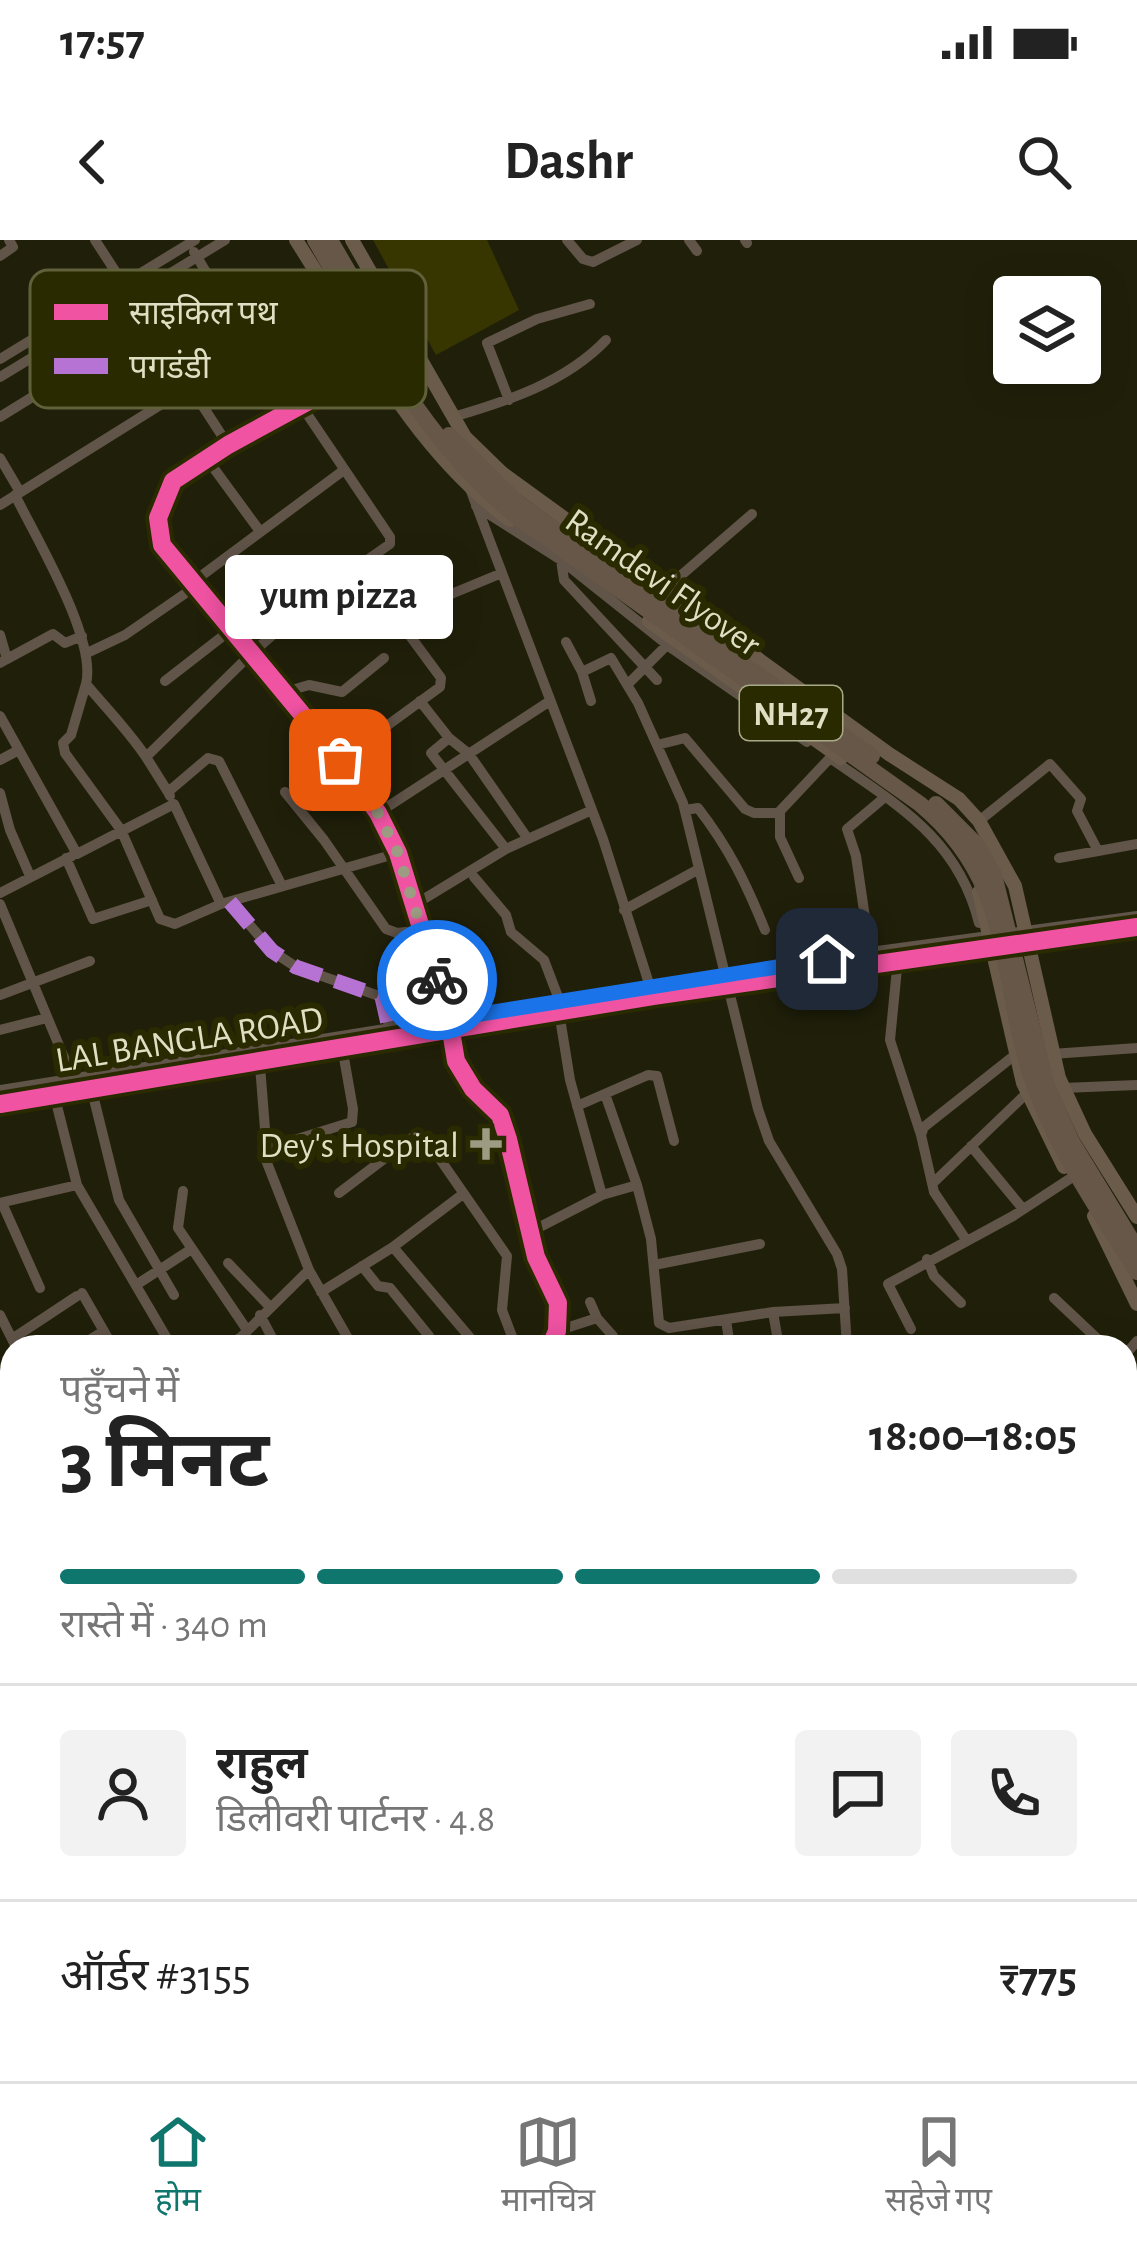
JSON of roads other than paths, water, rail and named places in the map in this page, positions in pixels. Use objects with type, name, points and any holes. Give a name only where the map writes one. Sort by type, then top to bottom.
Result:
[{"type":"highway","name":"Ramdevi Flyover","points":[[315,240],[333,270]]},
{"type":"highway","name":"Ramdevi Flyover","points":[[330,240],[348,270]]},
{"type":"highway","name":"Ramdevi Flyover","points":[[426,401],[495,484],[920,790],[977,844],[1003,902],[1047,1086],[1072,1142],[1137,1249]]},
{"type":"highway","name":"Ramdevi Flyover","points":[[417,408],[472,480],[521,520],[920,804],[956,837],[985,884],[1037,1094],[1067,1157],[1137,1272]]},
{"type":"main road","points":[[296,240],[315,270]]},
{"type":"main road","points":[[352,240],[369,270]]},
{"type":"main road","points":[[426,370],[465,437],[502,473],[889,754],[959,799],[979,821],[1010,874],[1064,1088],[1085,1134],[1137,1217]]},
{"type":"main road","points":[[404,408],[445,464],[469,486],[940,829],[975,880],[1027,1093],[1099,1223],[1137,1304]]},
{"type":"street","points":[[0,256],[11,244],[25,240]]},
{"type":"street","points":[[95,240],[113,270]]},
{"type":"street","points":[[175,270],[225,240]]},
{"type":"street","points":[[567,240],[593,262],[638,240]]},
{"type":"street","points":[[145,270],[192,242],[205,270]]},
{"type":"street","points":[[509,400],[487,344],[537,319],[590,304]]},
{"type":"street","points":[[453,417],[548,382],[591,356],[606,340]]},
{"type":"street","points":[[0,359],[30,341]]},
{"type":"street","points":[[0,377],[30,359]]},
{"type":"street","points":[[0,417],[30,398]]},
{"type":"street","points":[[0,505],[156,408]]},
{"type":"street","points":[[204,408],[228,445]]},
{"type":"street","points":[[146,757],[252,653],[391,540],[295,409],[173,481],[158,518],[162,545],[194,584],[252,653],[285,692],[340,760],[378,813],[398,853],[462,1073],[500,1115],[536,1257],[558,1303],[555,1335]]},
{"type":"street","points":[[0,458],[87,653],[86,684],[71,735],[64,743],[65,753],[121,830],[160,919],[168,924],[281,884],[398,853]]},
{"type":"street","points":[[207,459],[259,530]]},
{"type":"street","points":[[87,653],[125,635],[344,470]]},
{"type":"street","points":[[469,486],[592,810],[651,992]]},
{"type":"street","points":[[476,506],[561,560],[668,644],[924,827],[955,861],[973,896],[987,942]]},
{"type":"street","points":[[663,591],[752,514]]},
{"type":"street","points":[[561,560],[564,580],[657,680]]},
{"type":"street","points":[[340,760],[440,687],[440,674],[350,571]]},
{"type":"street","points":[[432,602],[502,573]]},
{"type":"street","points":[[165,682],[232,629]]},
{"type":"street","points":[[0,635],[3,661],[53,634],[64,643],[82,636]]},
{"type":"street","points":[[566,642],[591,700]]},
{"type":"street","points":[[628,684],[668,644]]},
{"type":"street","points":[[285,692],[309,685],[341,692],[384,658]]},
{"type":"street","points":[[582,672],[611,658],[658,745],[685,810],[769,1141],[837,1254],[846,1335]]},
{"type":"street","points":[[86,684],[101,706],[121,720],[146,757],[225,903],[272,951],[296,967],[382,997],[391,1034],[987,942]]},
{"type":"street","points":[[420,701],[449,738],[469,754],[528,839]]},
{"type":"street","points":[[378,813],[550,701]]},
{"type":"street","points":[[0,716],[71,856],[93,919],[152,900]]},
{"type":"street","points":[[449,738],[431,753],[506,849]]},
{"type":"street","points":[[658,745],[685,738],[749,812],[780,813]]},
{"type":"street","points":[[0,760],[19,750]]},
{"type":"street","points":[[0,892],[121,830],[171,798],[208,758],[219,761],[281,884]]},
{"type":"street","points":[[799,878],[780,837],[780,813],[830,758]]},
{"type":"street","points":[[979,821],[1050,764],[1081,799],[1077,811],[1098,851]]},
{"type":"street","points":[[285,792],[386,929],[397,933],[422,930]]},
{"type":"street","points":[[0,794],[30,877]]},
{"type":"street","points":[[870,952],[856,856],[847,830],[886,797]]},
{"type":"street","points":[[685,810],[698,808],[722,838],[765,930]]},
{"type":"street","points":[[414,905],[506,849],[592,810]]},
{"type":"street","points":[[1059,858],[1137,844]]},
{"type":"street","points":[[624,910],[700,869]]},
{"type":"street","points":[[474,877],[506,915],[511,932],[544,960],[560,1007],[577,1106],[602,1195]]},
{"type":"street","points":[[0,904],[73,1079]]},
{"type":"street","points":[[1092,928],[1137,916]]},
{"type":"street","points":[[726,981],[870,952],[1137,927]]},
{"type":"street","points":[[0,942],[13,936]]},
{"type":"street","points":[[898,958],[890,1040],[932,1184],[967,1241]]},
{"type":"street","points":[[0,995],[90,961]]},
{"type":"street","points":[[0,1030],[47,1018]]},
{"type":"street","name":"LAL BANGLA ROAD","points":[[0,1104],[90,1082],[391,1034]]},
{"type":"street","points":[[262,1150],[352,1122],[341,1041]]},
{"type":"street","points":[[1052,1054],[1137,1048]]},
{"type":"street","points":[[259,1054],[265,1129],[262,1150],[308,1270],[346,1335]]},
{"type":"street","points":[[920,1135],[1015,1055]]},
{"type":"street","points":[[577,1106],[648,1075],[656,1076],[674,1141]]},
{"type":"street","name":"LAL BANGLA ROAD","points":[[0,1090],[73,1079],[90,1082]]},
{"type":"street","points":[[90,1082],[119,1200],[174,1295]]},
{"type":"street","points":[[1064,1088],[1137,1085]]},
{"type":"street","points":[[932,1184],[1027,1093]]},
{"type":"street","points":[[54,1094],[77,1185],[165,1335]]},
{"type":"street","points":[[605,1094],[638,1185],[654,1265],[659,1323],[669,1328],[773,1312],[844,1308]]},
{"type":"street","points":[[339,1193],[420,1136],[436,1151],[507,1256],[502,1310],[511,1335]]},
{"type":"street","points":[[971,1146],[1023,1209]]},
{"type":"street","points":[[911,1329],[888,1284],[1071,1178]]},
{"type":"street","points":[[40,1288],[1,1203],[77,1185]]},
{"type":"street","points":[[532,1231],[602,1195],[638,1185]]},
{"type":"street","points":[[183,1191],[176,1222],[242,1335]]},
{"type":"street","points":[[321,1292],[393,1247],[463,1194]]},
{"type":"street","points":[[654,1265],[760,1244]]},
{"type":"street","points":[[393,1247],[468,1335]]},
{"type":"street","points":[[136,1285],[190,1250]]},
{"type":"street","points":[[927,1259],[934,1276],[961,1304]]},
{"type":"street","points":[[228,1264],[265,1311],[273,1335]]},
{"type":"street","points":[[362,1266],[378,1286],[390,1288],[428,1335]]},
{"type":"street","points":[[246,1335],[308,1270]]},
{"type":"street","points":[[25,1335],[80,1294],[106,1335]]},
{"type":"street","points":[[1054,1298],[1093,1335]]},
{"type":"street","points":[[590,1303],[612,1335]]},
{"type":"street","points":[[773,1312],[777,1335]]},
{"type":"street","points":[[557,1331],[598,1318]]},
{"type":"street","points":[[725,1320],[728,1335]]},
{"type":"street","points":[[669,1328],[670,1335]]},
{"type":"place","name":"yum pizza","points":[[340,760]]},
{"type":"place","name":"Dey's Hospital","points":[[486,1144]]}]
